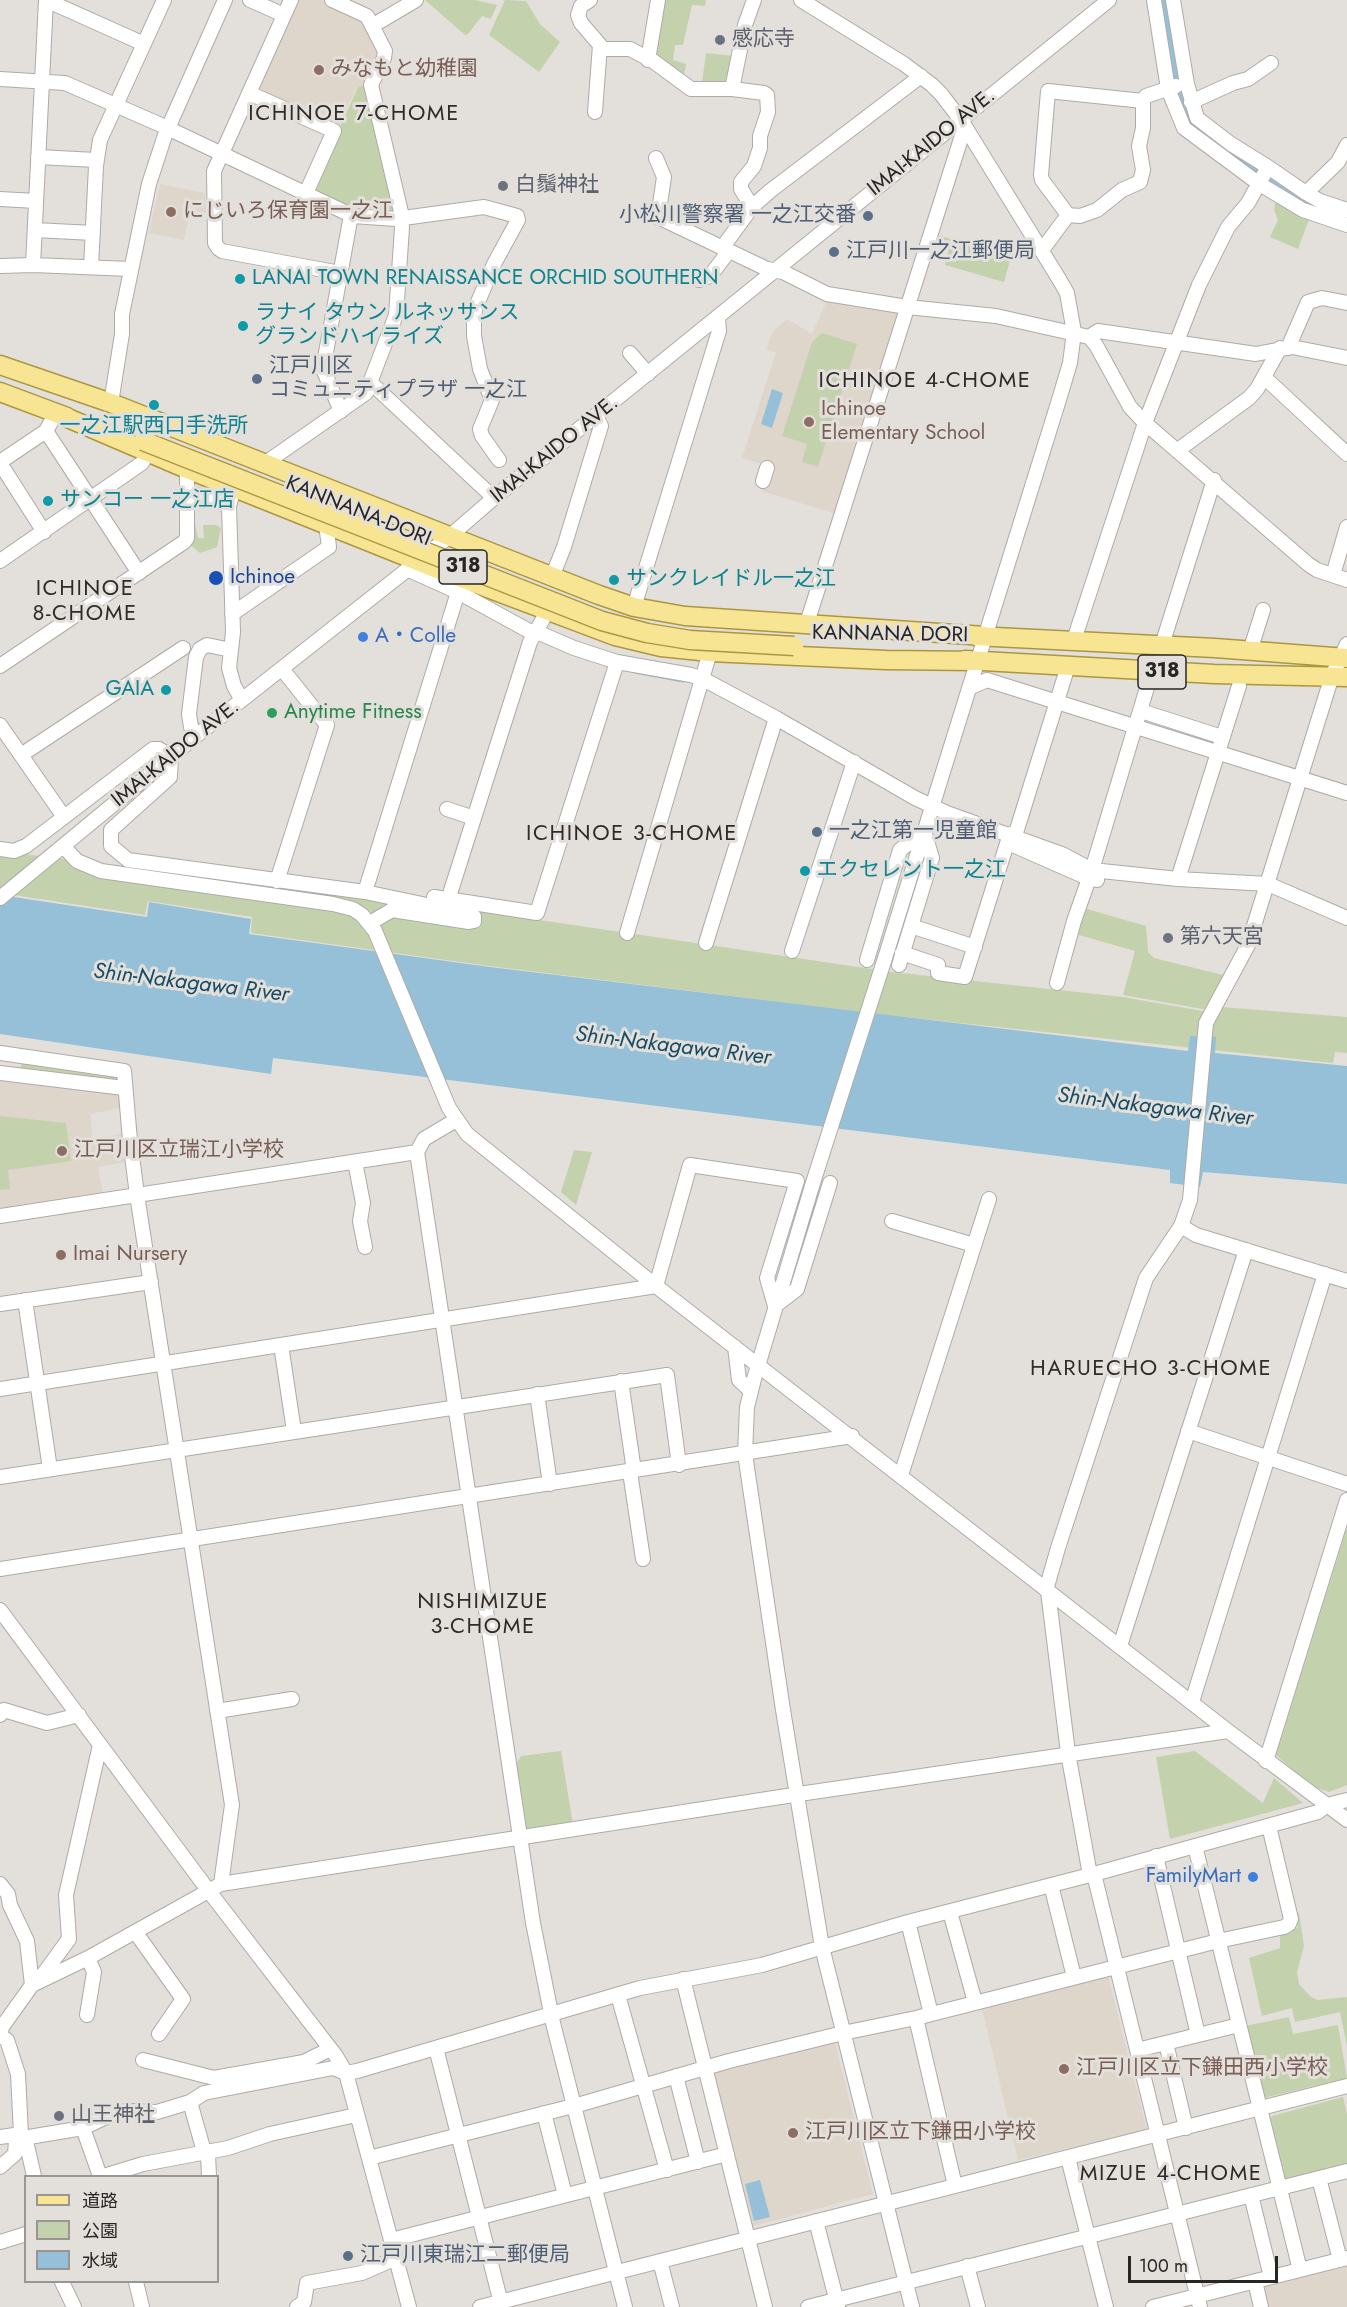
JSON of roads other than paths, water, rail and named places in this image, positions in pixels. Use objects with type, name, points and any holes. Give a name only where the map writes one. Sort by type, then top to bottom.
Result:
[{"type":"main road","points":[[0,365],[111,403],[552,577],[634,607],[799,634]]},
{"type":"main road","name":"KANNANA-DORI","points":[[0,365],[78,401],[146,441]]},
{"type":"main road","name":"KANNANA-DORI","points":[[0,392],[56,413],[146,441],[602,621],[647,633],[679,638],[799,634]]},
{"type":"main road","points":[[146,441],[187,469],[326,524],[412,565],[607,634],[637,642],[710,652],[886,660],[977,661]]},
{"type":"main road","name":"KANNANA DORI","points":[[799,634],[985,636]]},
{"type":"main road","name":"318","points":[[799,634],[977,661],[1152,671],[1340,676]]},
{"type":"main road","name":"318","points":[[985,636],[1250,651],[1344,653]]},
{"type":"street","points":[[33,265],[46,0],[144,44]]},
{"type":"street","points":[[91,267],[96,160],[100,140],[164,0]]},
{"type":"street","points":[[111,403],[122,334],[122,314],[149,184],[168,129],[225,0]]},
{"type":"street","points":[[250,0],[284,15]]},
{"type":"street","points":[[291,0],[214,171],[216,243],[222,251],[340,273]]},
{"type":"street","points":[[264,464],[366,393],[396,315],[401,218],[371,85],[385,51],[368,16],[332,0]]},
{"type":"street","points":[[372,26],[416,0]]},
{"type":"street","points":[[590,0],[581,6],[578,15],[581,23],[598,41],[600,49],[595,112]]},
{"type":"street","points":[[648,60],[658,0]]},
{"type":"street","points":[[732,89],[745,24],[754,0]]},
{"type":"street","points":[[801,0],[865,38],[921,76],[941,94],[963,123],[1067,292],[1074,332],[1070,363],[812,1186],[747,1407],[745,1454],[822,1947],[912,2307]]},
{"type":"street","name":"IMAI-KAIDO AVE.","points":[[0,898],[195,736],[450,536],[774,271],[963,123],[1109,0]]},
{"type":"street","points":[[1154,0],[1185,128],[1263,175],[1320,201],[1347,210]]},
{"type":"street","points":[[1173,0],[1176,86],[1191,102],[1197,118],[1231,144],[1304,210],[1347,225]]},
{"type":"street","points":[[600,49],[630,50],[691,89],[732,89],[767,95],[768,112],[760,136],[760,147],[754,166],[741,182],[741,189],[752,207]]},
{"type":"street","points":[[1191,102],[1233,83],[1248,79],[1271,63]]},
{"type":"street","points":[[699,280],[710,276],[752,207],[786,177],[921,76]]},
{"type":"street","points":[[0,79],[65,83],[351,215],[401,218],[484,207],[517,216],[518,220],[494,264],[475,309],[474,318],[474,336],[480,369],[492,400],[480,429],[482,436],[499,460]]},
{"type":"street","points":[[1143,101],[1048,91],[1041,175],[1042,180],[1068,215],[1080,216],[1097,210],[1122,190],[1140,182],[1143,170],[1139,146],[1143,128],[1143,101],[1146,96],[1176,86]]},
{"type":"street","points":[[249,93],[334,131],[306,193]]},
{"type":"street","points":[[799,634],[907,307],[963,123]]},
{"type":"street","points":[[1306,193],[1338,162],[1347,146]]},
{"type":"street","points":[[38,157],[96,160]]},
{"type":"street","points":[[656,158],[664,177],[658,217],[767,269],[783,272],[827,294],[907,307],[996,316],[1089,337],[1096,345],[1130,407],[1145,423],[1214,480],[1308,564],[1317,570],[1347,580]]},
{"type":"street","points":[[1074,640],[1145,423],[1199,285],[1228,227],[1248,203],[1263,175]]},
{"type":"street","points":[[0,200],[36,201]]},
{"type":"street","points":[[340,411],[323,369],[351,215]]},
{"type":"street","points":[[1042,250],[1068,215]]},
{"type":"street","points":[[35,230],[93,233]]},
{"type":"street","points":[[0,266],[130,269]]},
{"type":"street","points":[[1178,450],[1249,399],[1284,348],[1308,303],[1322,298],[1347,303]]},
{"type":"street","points":[[634,607],[719,331],[718,318]]},
{"type":"street","points":[[1089,337],[1098,331],[1256,354],[1284,348],[1347,358]]},
{"type":"street","points":[[630,353],[648,374]]},
{"type":"street","points":[[1264,377],[1347,454]]},
{"type":"street","points":[[370,382],[494,498]]},
{"type":"street","points":[[44,532],[0,462],[46,432],[56,413]]},
{"type":"street","points":[[552,577],[564,547],[602,426],[596,416]]},
{"type":"street","points":[[46,432],[139,573]]},
{"type":"street","points":[[0,561],[142,463],[146,441]]},
{"type":"street","points":[[0,666],[184,542],[187,538],[187,469]]},
{"type":"street","points":[[1162,645],[1214,480]]},
{"type":"street","points":[[234,488],[229,506],[232,614],[230,675],[242,700]]},
{"type":"street","points":[[186,491],[229,506]]},
{"type":"street","points":[[232,614],[326,549],[329,546],[326,524]]},
{"type":"street","points":[[1333,575],[1347,527]]},
{"type":"street","points":[[412,565],[534,635],[574,648],[615,667],[691,675],[702,684],[775,722],[820,754],[853,766],[930,812],[1062,854],[1090,874],[1150,885],[1267,889]]},
{"type":"street","points":[[365,892],[458,592]]},
{"type":"street","points":[[1250,651],[1263,610]]},
{"type":"street","points":[[448,900],[534,635],[547,612]]},
{"type":"street","points":[[195,736],[189,714],[196,657],[207,645],[231,650]]},
{"type":"street","points":[[21,755],[183,648]]},
{"type":"street","points":[[627,933],[710,652]]},
{"type":"street","points":[[1199,2301],[1092,1875],[1068,1753],[1047,1590],[1058,1548],[1146,1278],[1181,1226],[1190,1200],[1206,1023],[1248,945],[1302,778],[1340,676],[1344,653]]},
{"type":"street","points":[[924,831],[932,858],[900,959],[938,965],[938,973],[965,977],[1068,666]]},
{"type":"street","points":[[365,892],[375,888],[537,913],[615,667]]},
{"type":"street","points":[[278,881],[327,725],[282,669]]},
{"type":"street","points":[[1057,983],[1152,671]]},
{"type":"street","points":[[969,688],[987,680],[1347,793]]},
{"type":"street","points":[[1178,879],[1239,686]]},
{"type":"street","points":[[1141,711],[1222,737]]},
{"type":"street","points":[[706,943],[775,722]]},
{"type":"street","points":[[0,724],[64,817]]},
{"type":"street","points":[[0,849],[14,851],[26,846],[153,749],[159,749],[171,757],[170,777],[111,830],[111,846],[128,860],[365,892],[465,913],[474,917],[474,921],[469,922],[392,910],[372,927]]},
{"type":"street","points":[[792,951],[853,766]]},
{"type":"street","points":[[447,809],[474,818]]},
{"type":"street","points":[[867,960],[900,850],[924,831]]},
{"type":"street","points":[[63,846],[77,861],[101,871],[333,904],[353,909],[372,927],[453,1114],[478,1144],[656,1286],[852,1436],[1266,1761],[1347,1820]]},
{"type":"street","points":[[1090,874],[1178,879],[1267,889],[1346,922]]},
{"type":"street","points":[[910,926],[975,947]]},
{"type":"street","points":[[0,1053],[124,1071],[137,1195],[232,1805],[214,1887]]},
{"type":"street","points":[[0,1073],[124,1088]]},
{"type":"street","points":[[453,1114],[424,1139],[417,1152],[534,1923],[551,2015],[625,2307]]},
{"type":"street","points":[[0,1216],[417,1152]]},
{"type":"street","points":[[355,1162],[363,1203],[360,1221],[365,1247]]},
{"type":"street","points":[[656,1286],[690,1165],[797,1181],[767,1278],[775,1306]]},
{"type":"street","points":[[775,1306],[797,1289],[830,1183]]},
{"type":"street","points":[[901,1475],[989,1199]]},
{"type":"street","points":[[892,1221],[974,1245]]},
{"type":"street","points":[[1181,1226],[1196,1235],[1347,1281]]},
{"type":"street","points":[[1120,1646],[1246,1250]]},
{"type":"street","points":[[1192,1702],[1325,1274]]},
{"type":"street","points":[[0,1304],[151,1282]]},
{"type":"street","points":[[0,1389],[656,1286]]},
{"type":"street","points":[[25,1300],[50,1469]]},
{"type":"street","points":[[281,1345],[294,1431]]},
{"type":"street","points":[[735,1347],[739,1380],[751,1391]]},
{"type":"street","points":[[0,1477],[667,1375],[679,1465]]},
{"type":"street","points":[[621,1381],[643,1559]]},
{"type":"street","points":[[537,1394],[550,1484]]},
{"type":"street","points":[[1188,1431],[1347,1484]]},
{"type":"street","points":[[0,1569],[679,1465],[852,1436]]},
{"type":"street","points":[[1266,1761],[1347,1500]]},
{"type":"street","points":[[0,1610],[100,1745],[214,1887],[346,2073],[409,2307]]},
{"type":"street","points":[[217,1711],[292,1699]]},
{"type":"street","points":[[0,1715],[4,1710],[47,1723],[79,1715]]},
{"type":"street","points":[[35,1984],[136,1932],[214,1887],[798,1794],[1228,1731]]},
{"type":"street","points":[[34,2175],[26,2141],[22,2136],[18,2074],[7,2040],[0,2036],[2,2027],[69,1939],[66,1895],[100,1745]]},
{"type":"street","points":[[0,2137],[83,2128],[108,2116],[126,2111],[157,2112],[190,2102],[204,2093],[333,2068],[346,2073],[618,1995],[683,1979],[762,1965],[908,1922],[1092,1875],[1318,1812],[1327,1805],[1347,1800]]},
{"type":"street","points":[[369,2158],[843,2033],[916,2018],[1218,1941],[1284,1927],[1289,1924],[1290,1919],[1269,1826]]},
{"type":"street","points":[[1195,1846],[1300,2270]]},
{"type":"street","points":[[1156,1856],[1198,2035]]},
{"type":"street","points":[[0,1884],[8,1894],[10,1905],[27,1941],[35,1984]]},
{"type":"street","points":[[1051,1885],[1074,1977]]},
{"type":"street","points":[[950,1912],[975,2002]]},
{"type":"street","points":[[908,1922],[931,2014]]},
{"type":"street","points":[[136,1932],[183,1999],[159,2034]]},
{"type":"street","points":[[87,2015],[94,1972],[88,1958]]},
{"type":"street","points":[[683,1979],[765,2307]]},
{"type":"street","points":[[618,1995],[667,2170]]},
{"type":"street","points":[[916,2018],[955,2186]]},
{"type":"street","points":[[1137,2050],[1239,2025]]},
{"type":"street","points":[[1166,2043],[1186,2128]]},
{"type":"street","points":[[436,2048],[502,2304]]},
{"type":"street","points":[[143,2060],[214,2078],[304,2062],[330,2049]]},
{"type":"street","points":[[676,2076],[698,2162]]},
{"type":"street","points":[[480,2307],[502,2304],[616,2272],[1347,2086]]},
{"type":"street","points":[[190,2102],[208,2154],[209,2175]]},
{"type":"street","points":[[544,2113],[566,2195]]},
{"type":"street","points":[[105,2175],[143,2164],[228,2148],[270,2134],[356,2115]]},
{"type":"street","points":[[83,2128],[102,2175]]},
{"type":"street","points":[[0,2167],[15,2154],[16,2140],[22,2136]]},
{"type":"street","points":[[391,2240],[727,2154]]},
{"type":"street","points":[[1068,2158],[1106,2307]]},
{"type":"street","points":[[808,2307],[837,2303],[905,2282],[1347,2171]]},
{"type":"street","points":[[1153,2307],[1199,2301],[1255,2281],[1344,2259],[1319,2178]]},
{"type":"street","points":[[1251,2195],[1271,2277]]},
{"type":"street","points":[[816,2221],[837,2303]]},
{"type":"street","points":[[0,2241],[24,2235]]},
{"type":"street","points":[[297,2307],[304,2302],[307,2283],[362,2273],[396,2258]]},
{"type":"street","points":[[660,2261],[672,2307]]},
{"type":"street","points":[[967,2266],[978,2307]]},
{"type":"street","points":[[1255,2281],[1261,2307]]},
{"type":"street","points":[[62,2283],[74,2307]]},
{"type":"street","points":[[136,2283],[142,2307]]},
{"type":"water","points":[[772,389],[783,393],[772,428],[761,424]]},
{"type":"water","name":"Shin-Nakagawa River","points":[[0,895],[147,917],[149,902],[251,919],[249,934],[490,967],[1188,1051],[1190,1036],[1216,1037],[1215,1053],[1347,1066],[1347,1184],[1203,1172],[1200,1187],[1170,1183],[1170,1170],[273,1058],[271,1074],[0,1034]]},
{"type":"water","points":[[760,2180],[770,2217],[754,2221],[745,2184]]},
{"type":"waterway","points":[[1164,0],[1182,111],[1197,127],[1301,202],[1314,207]]},
{"type":"waterway","points":[[635,672],[683,681]]},
{"type":"place","name":"感応寺","points":[[720,40]]},
{"type":"place","name":"みなもと幼稚園","points":[[319,70]]},
{"type":"place","name":"白鬚神社","points":[[503,186]]},
{"type":"place","name":"にじいろ保育園一之江","points":[[171,212]]},
{"type":"place","name":"小松川警察署 一之江交番","points":[[868,216]]},
{"type":"place","name":"江戸川一之江郵便局","points":[[834,252]]},
{"type":"place","name":"LANAI TOWN RENAISSANCE ORCHID SOUTHERN","points":[[240,279]]},
{"type":"place","name":"ラナイ タウン ルネッサンス グランドハイライズ","points":[[243,326]]},
{"type":"place","name":"江戸川区 コミュニティプラザ 一之江","points":[[257,379]]},
{"type":"place","name":"一之江駅西口手洗所","points":[[154,405]]},
{"type":"place","name":"Ichinoe Elementary School","points":[[809,422]]},
{"type":"place","name":"サンコー 一之江店","points":[[48,501]]},
{"type":"place","name":"Ichinoe","points":[[216,578]]},
{"type":"place","name":"サンクレイドル一之江","points":[[614,580]]},
{"type":"place","name":"A・Colle","points":[[363,637]]},
{"type":"place","name":"GAIA","points":[[166,690]]},
{"type":"place","name":"Anytime Fitness","points":[[272,713]]},
{"type":"place","name":"一之江第一児童館","points":[[817,832]]},
{"type":"place","name":"エクセレント一之江","points":[[805,871]]},
{"type":"place","name":"第六天宮","points":[[1168,938]]},
{"type":"place","name":"江戸川区立瑞江小学校","points":[[62,1151]]},
{"type":"place","name":"Imai Nursery","points":[[61,1255]]},
{"type":"place","name":"FamilyMart","points":[[1253,1877]]},
{"type":"place","name":"江戸川区立下鎌田西小学校","points":[[1064,2069]]},
{"type":"place","name":"山王神社","points":[[59,2116]]},
{"type":"place","name":"江戸川区立下鎌田小学校","points":[[793,2133]]},
{"type":"place","name":"江戸川東瑞江二郵便局","points":[[348,2256]]},
{"type":"district","name":"ICHINOE 7-CHOME","points":[[354,115]]},
{"type":"district","name":"ICHINOE 4-CHOME","points":[[925,382]]},
{"type":"district","name":"ICHINOE 8-CHOME","points":[[85,602]]},
{"type":"district","name":"ICHINOE 3-CHOME","points":[[632,835]]},
{"type":"district","name":"HARUECHO 3-CHOME","points":[[1151,1370]]},
{"type":"district","name":"NISHIMIZUE 3-CHOME","points":[[483,1616]]},
{"type":"district","name":"MIZUE 4-CHOME","points":[[1171,2175]]}]
